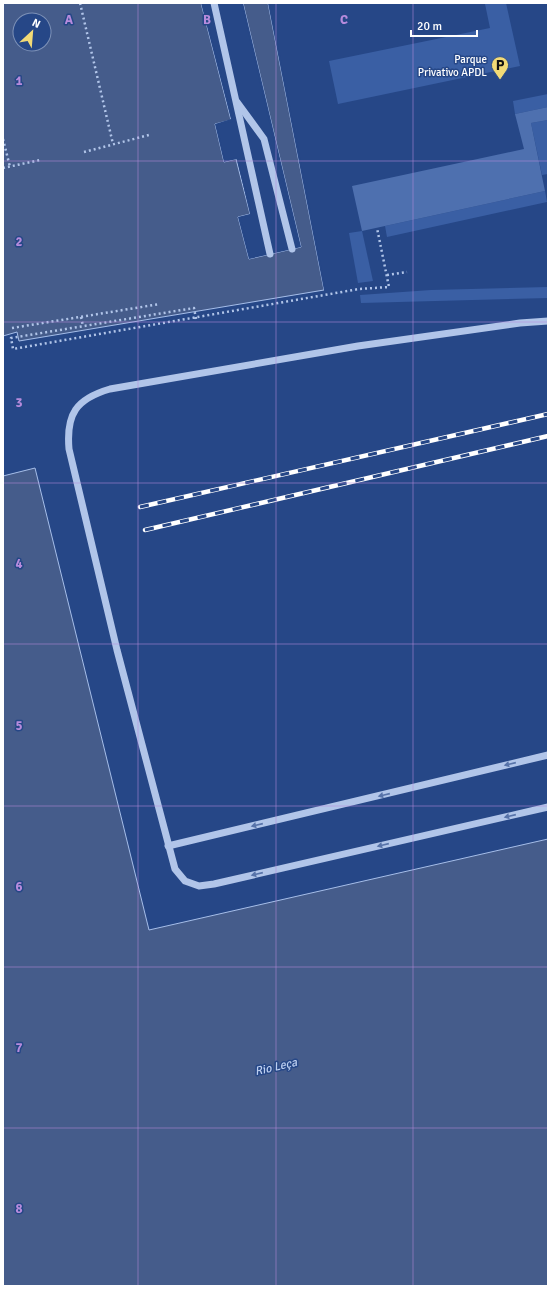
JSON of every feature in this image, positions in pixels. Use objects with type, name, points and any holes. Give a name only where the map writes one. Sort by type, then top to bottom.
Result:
[{"type":"lane","points":[[214,3],[234,99],[270,254]]},
{"type":"lane","points":[[234,99],[264,139],[292,249]]},
{"type":"lane","points":[[548,321],[520,323],[350,347],[110,389],[94,394],[81,402],[71,416],[68,434],[69,449],[117,650],[168,846],[175,869],[185,881],[199,886],[214,884],[548,807]]},
{"type":"lane","points":[[168,846],[548,755]]},
{"type":"path","points":[[80,3],[113,144]]},
{"type":"path","points":[[84,152],[149,135]]},
{"type":"path","points":[[3,139],[10,167]]},
{"type":"path","points":[[3,168],[40,160]]},
{"type":"path","points":[[196,319],[194,308],[11,338],[13,349],[196,319],[359,289],[389,287],[377,228]]},
{"type":"path","points":[[387,275],[407,272]]},
{"type":"path","points":[[12,328],[160,304]]},
{"type":"path","points":[[81,316],[82,326]]},
{"type":"shaded area","points":[[506,3],[520,66],[338,104],[329,61],[490,28],[485,4]]},
{"type":"shaded area","points":[[548,94],[548,107],[515,114],[513,101]]},
{"type":"shaded area","points":[[548,120],[548,174],[542,175],[531,123]]},
{"type":"shaded area","points":[[545,191],[547,202],[387,237],[385,226]]},
{"type":"shaded area","points":[[362,231],[373,281],[358,283],[349,233]]},
{"type":"shaded area","points":[[548,287],[548,298],[361,303],[360,295],[431,290]]},
{"type":"water","points":[[3,3],[201,3],[231,120],[215,124],[224,162],[236,159],[250,214],[238,217],[249,259],[301,247],[243,3],[268,3],[324,290],[19,341],[17,332],[3,336]]},
{"type":"water","name":"Rio Leça","points":[[35,468],[149,930],[548,839],[548,1286],[3,1286],[3,476]]},
{"type":"pier","points":[[201,3],[203,3],[233,119],[232,122],[217,125],[225,160],[236,157],[238,158],[252,213],[251,216],[241,218],[250,257],[298,245],[241,3],[243,3],[301,247],[249,259],[238,217],[250,214],[237,159],[224,162],[215,124],[231,119]]},
{"type":"pier","points":[[268,3],[270,3],[326,290],[324,290]]},
{"type":"building","points":[[548,107],[548,120],[531,123],[545,191],[362,231],[352,186],[524,149],[515,114]]},
{"type":"railway","points":[[140,507],[548,414]]},
{"type":"railway","points":[[145,530],[548,436]]},
{"type":"place","name":"Parque Privativo APDL","points":[[500,80]]}]
